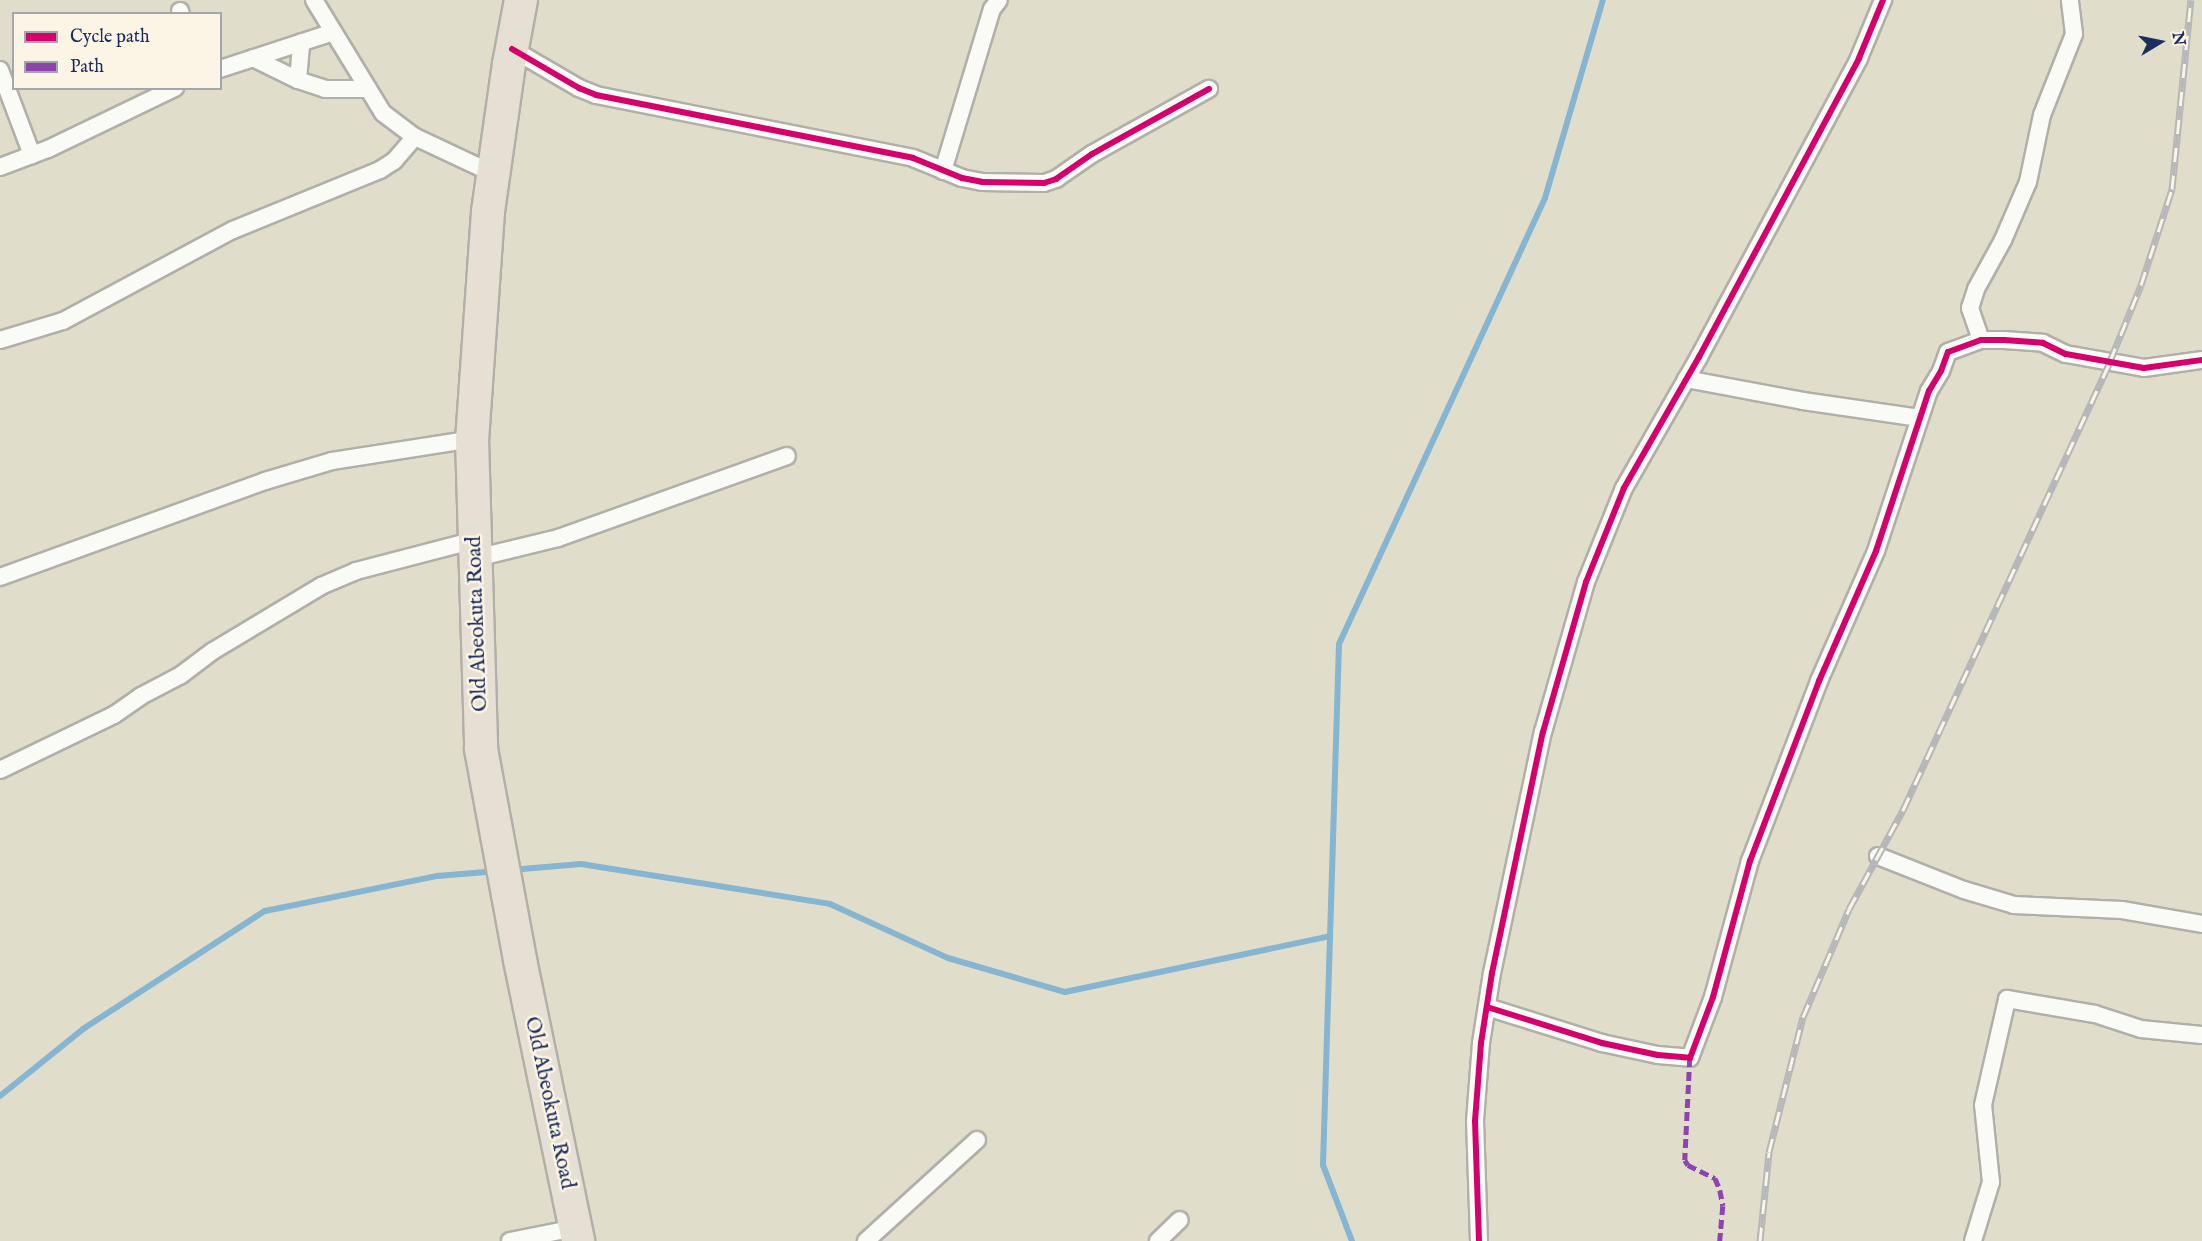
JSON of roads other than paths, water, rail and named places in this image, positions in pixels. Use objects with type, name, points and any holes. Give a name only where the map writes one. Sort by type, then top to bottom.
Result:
[{"type":"highway","name":"Old Abeokuta Road","points":[[521,0],[494,174],[477,348],[472,439],[481,749],[520,960],[577,1234]]},
{"type":"street","points":[[314,0],[383,113],[415,137],[494,174]]},
{"type":"street","points":[[943,171],[992,9],[999,0]]},
{"type":"street","points":[[1479,1241],[1475,1121],[1487,1007],[1543,732],[1586,582],[1624,488],[1686,380],[1859,58],[1883,0]]},
{"type":"street","points":[[1981,340],[1970,308],[1976,289],[2003,240],[2028,182],[2042,115],[2074,34],[2070,0]]},
{"type":"street","points":[[222,68],[333,32]]},
{"type":"street","points":[[298,80],[301,42]]},
{"type":"street","points":[[512,49],[579,88],[596,95],[901,155],[943,171],[982,182],[1044,183],[1056,179],[1092,154],[1209,89]]},
{"type":"street","points":[[253,58],[298,80],[325,89],[368,89]]},
{"type":"street","points":[[0,70],[32,155]]},
{"type":"street","points":[[0,167],[32,155],[171,90]]},
{"type":"street","points":[[2,336],[63,321],[233,230],[380,170],[394,161],[415,137]]},
{"type":"street","points":[[1487,1007],[1602,1043],[1658,1055],[1690,1058],[1713,997],[1750,861],[1819,681],[1876,551],[1920,417],[1948,352],[1981,340],[2043,343],[2066,354],[2144,368],[2202,360]]},
{"type":"street","points":[[1686,380],[1803,401],[1920,417]]},
{"type":"street","points":[[0,578],[265,481],[332,460],[472,439]]},
{"type":"street","points":[[0,770],[114,715],[141,696],[182,675],[213,651],[321,586],[356,571],[476,549],[558,538],[787,456]]},
{"type":"street","points":[[1878,856],[1964,890],[2014,905],[2122,910],[2202,924]]},
{"type":"street","points":[[1973,1241],[1991,1182],[1983,1105],[2007,999],[2095,1014],[2141,1029],[2202,1035]]},
{"type":"street","points":[[866,1241],[977,1140]]},
{"type":"street","points":[[1158,1241],[1180,1220]]},
{"type":"street","points":[[510,1241],[577,1234]]},
{"type":"waterway","points":[[1352,1241],[1323,1165],[1339,644],[1545,198],[1603,0]]},
{"type":"waterway","points":[[522,869],[581,864],[830,904],[948,958],[1065,992],[1330,936]]},
{"type":"waterway","points":[[0,1096],[83,1029],[265,911],[437,876],[486,872]]},
{"type":"railway","points":[[1760,1241],[1769,1152],[1803,1017],[1849,909],[1903,810],[2110,361],[2141,285],[2172,189],[2191,0]]}]
